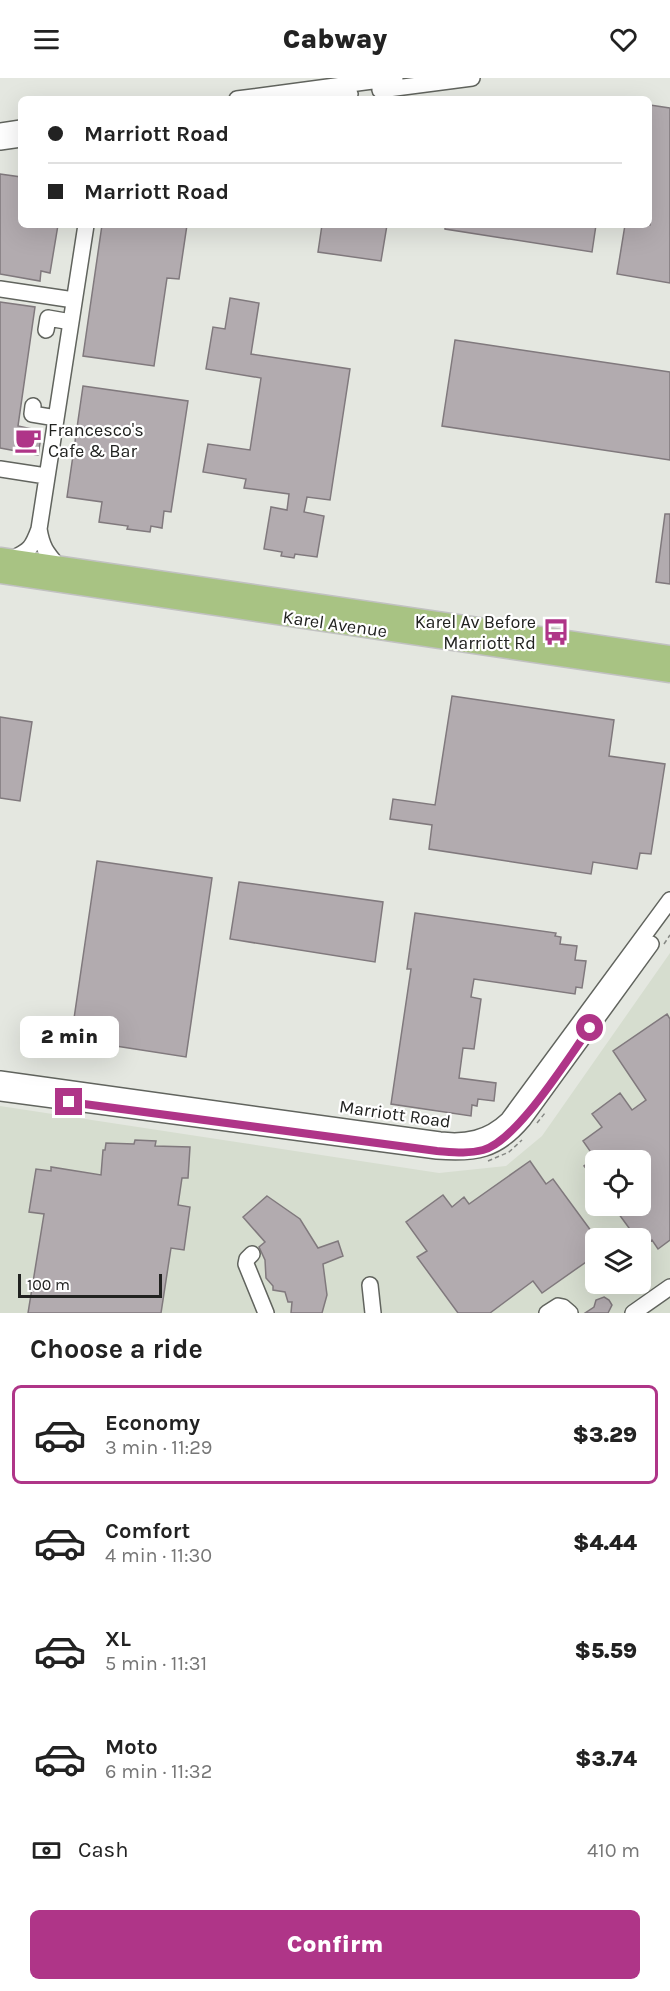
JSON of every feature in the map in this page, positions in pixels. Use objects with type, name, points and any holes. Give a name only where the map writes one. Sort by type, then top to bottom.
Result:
[{"type":"main road","name":"Karel Avenue","points":[[6,558],[670,656]]},
{"type":"main road","name":"Karel Avenue","points":[[0,574],[670,674]]},
{"type":"street","points":[[260,96],[395,78]]},
{"type":"street","points":[[339,96],[472,78]]},
{"type":"street","points":[[0,131],[18,128]]},
{"type":"street","points":[[0,142],[18,139]]},
{"type":"street","points":[[6,558],[29,550],[34,544],[39,529],[86,228]]},
{"type":"street","points":[[0,289],[74,300]]},
{"type":"street","points":[[46,330],[48,318],[71,322]]},
{"type":"street","points":[[33,406],[32,414],[56,418]]},
{"type":"street","points":[[9,473],[46,476]]},
{"type":"street","points":[[39,529],[41,544],[45,552],[58,566]]},
{"type":"street","name":"Marriott Road","points":[[0,1079],[440,1140],[459,1142],[476,1140],[508,1120],[670,900]]},
{"type":"street","name":"Marriott Road","points":[[0,1093],[437,1151],[460,1153],[485,1149],[509,1135],[523,1120],[670,917]]},
{"type":"street","points":[[252,1254],[246,1264],[266,1313]]},
{"type":"street","points":[[370,1285],[373,1313]]},
{"type":"street","points":[[633,1313],[670,1287]]},
{"type":"street","points":[[547,1313],[558,1306],[570,1313]]},
{"type":"path","points":[[663,945],[670,935]]},
{"type":"path","points":[[532,1129],[544,1113]]},
{"type":"path","points":[[481,1163],[509,1152],[525,1137]]},
{"type":"shaded area","points":[[670,953],[670,1313],[0,1313],[0,1106],[439,1173],[506,1166],[542,1136]]},
{"type":"building","points":[[652,105],[670,108],[670,283],[617,274],[625,228],[652,228]]},
{"type":"building","points":[[0,174],[18,177],[18,228],[58,228],[50,273],[41,271],[40,281],[0,274]]},
{"type":"building","points":[[102,228],[187,228],[179,279],[167,278],[154,366],[83,356]]},
{"type":"building","points":[[322,228],[386,228],[381,261],[318,252]]},
{"type":"building","points":[[445,228],[596,228],[592,252]]},
{"type":"building","points":[[230,298],[259,303],[251,354],[350,369],[330,500],[307,497],[304,512],[324,516],[317,557],[295,554],[294,558],[281,556],[282,552],[264,549],[271,507],[287,510],[289,494],[244,488],[246,479],[203,472],[208,444],[250,450],[261,378],[206,369],[213,327],[225,329]]},
{"type":"building","points":[[0,302],[35,307],[18,426],[42,431],[38,455],[0,448]]},
{"type":"building","points":[[455,340],[670,372],[670,460],[442,426]]},
{"type":"building","points":[[83,386],[188,401],[171,512],[164,511],[162,528],[151,526],[150,532],[99,522],[102,502],[67,497]]},
{"type":"building","points":[[665,514],[670,514],[670,584],[656,582]]},
{"type":"building","points":[[452,696],[614,720],[609,756],[665,764],[651,854],[640,853],[637,869],[593,862],[591,874],[429,849],[432,825],[390,819],[393,799],[435,805]]},
{"type":"building","points":[[0,717],[32,722],[20,801],[0,798]]},
{"type":"building","points":[[97,861],[212,878],[186,1057],[71,1039]]},
{"type":"building","points":[[239,882],[383,902],[375,962],[230,939]]},
{"type":"building","points":[[415,913],[556,933],[555,936],[561,937],[560,944],[577,946],[575,960],[586,961],[582,988],[576,987],[575,994],[474,979],[471,997],[481,999],[474,1049],[463,1048],[459,1078],[496,1083],[494,1101],[478,1099],[477,1106],[472,1105],[471,1116],[391,1104],[411,969],[407,969]]},
{"type":"building","points":[[667,1014],[670,1019],[670,1240],[658,1249],[651,1241],[651,1228],[629,1228],[620,1216],[651,1216],[651,1150],[589,1150],[583,1141],[602,1127],[592,1114],[620,1093],[632,1110],[646,1100],[613,1051]]},
{"type":"building","points":[[135,1140],[156,1141],[155,1146],[190,1147],[188,1178],[182,1178],[178,1205],[190,1207],[184,1250],[171,1248],[161,1313],[28,1313],[44,1214],[29,1212],[36,1169],[51,1171],[51,1167],[101,1175],[103,1150],[105,1150],[106,1143],[134,1144]]},
{"type":"building","points":[[530,1161],[546,1184],[553,1179],[589,1228],[585,1228],[585,1263],[542,1293],[533,1281],[490,1313],[458,1313],[417,1257],[427,1251],[406,1222],[443,1195],[452,1207],[464,1197],[469,1204]]},
{"type":"building","points":[[267,1196],[300,1219],[318,1248],[338,1241],[343,1256],[323,1264],[327,1295],[322,1313],[291,1313],[292,1302],[288,1302],[285,1292],[273,1290],[273,1286],[266,1278],[265,1260],[259,1247],[265,1242],[243,1217]]},
{"type":"building","points":[[604,1297],[612,1305],[608,1313],[585,1313],[594,1307],[596,1300]]},
{"type":"place","name":"Francesco's Cafe & Bar","points":[[28,440]]},
{"type":"place","name":"Karel Av Before Marriott Rd","points":[[556,632]]},
{"type":"route","points":[[69,1102],[437,1151],[473,1152],[497,1143],[516,1128],[590,1028]]}]
